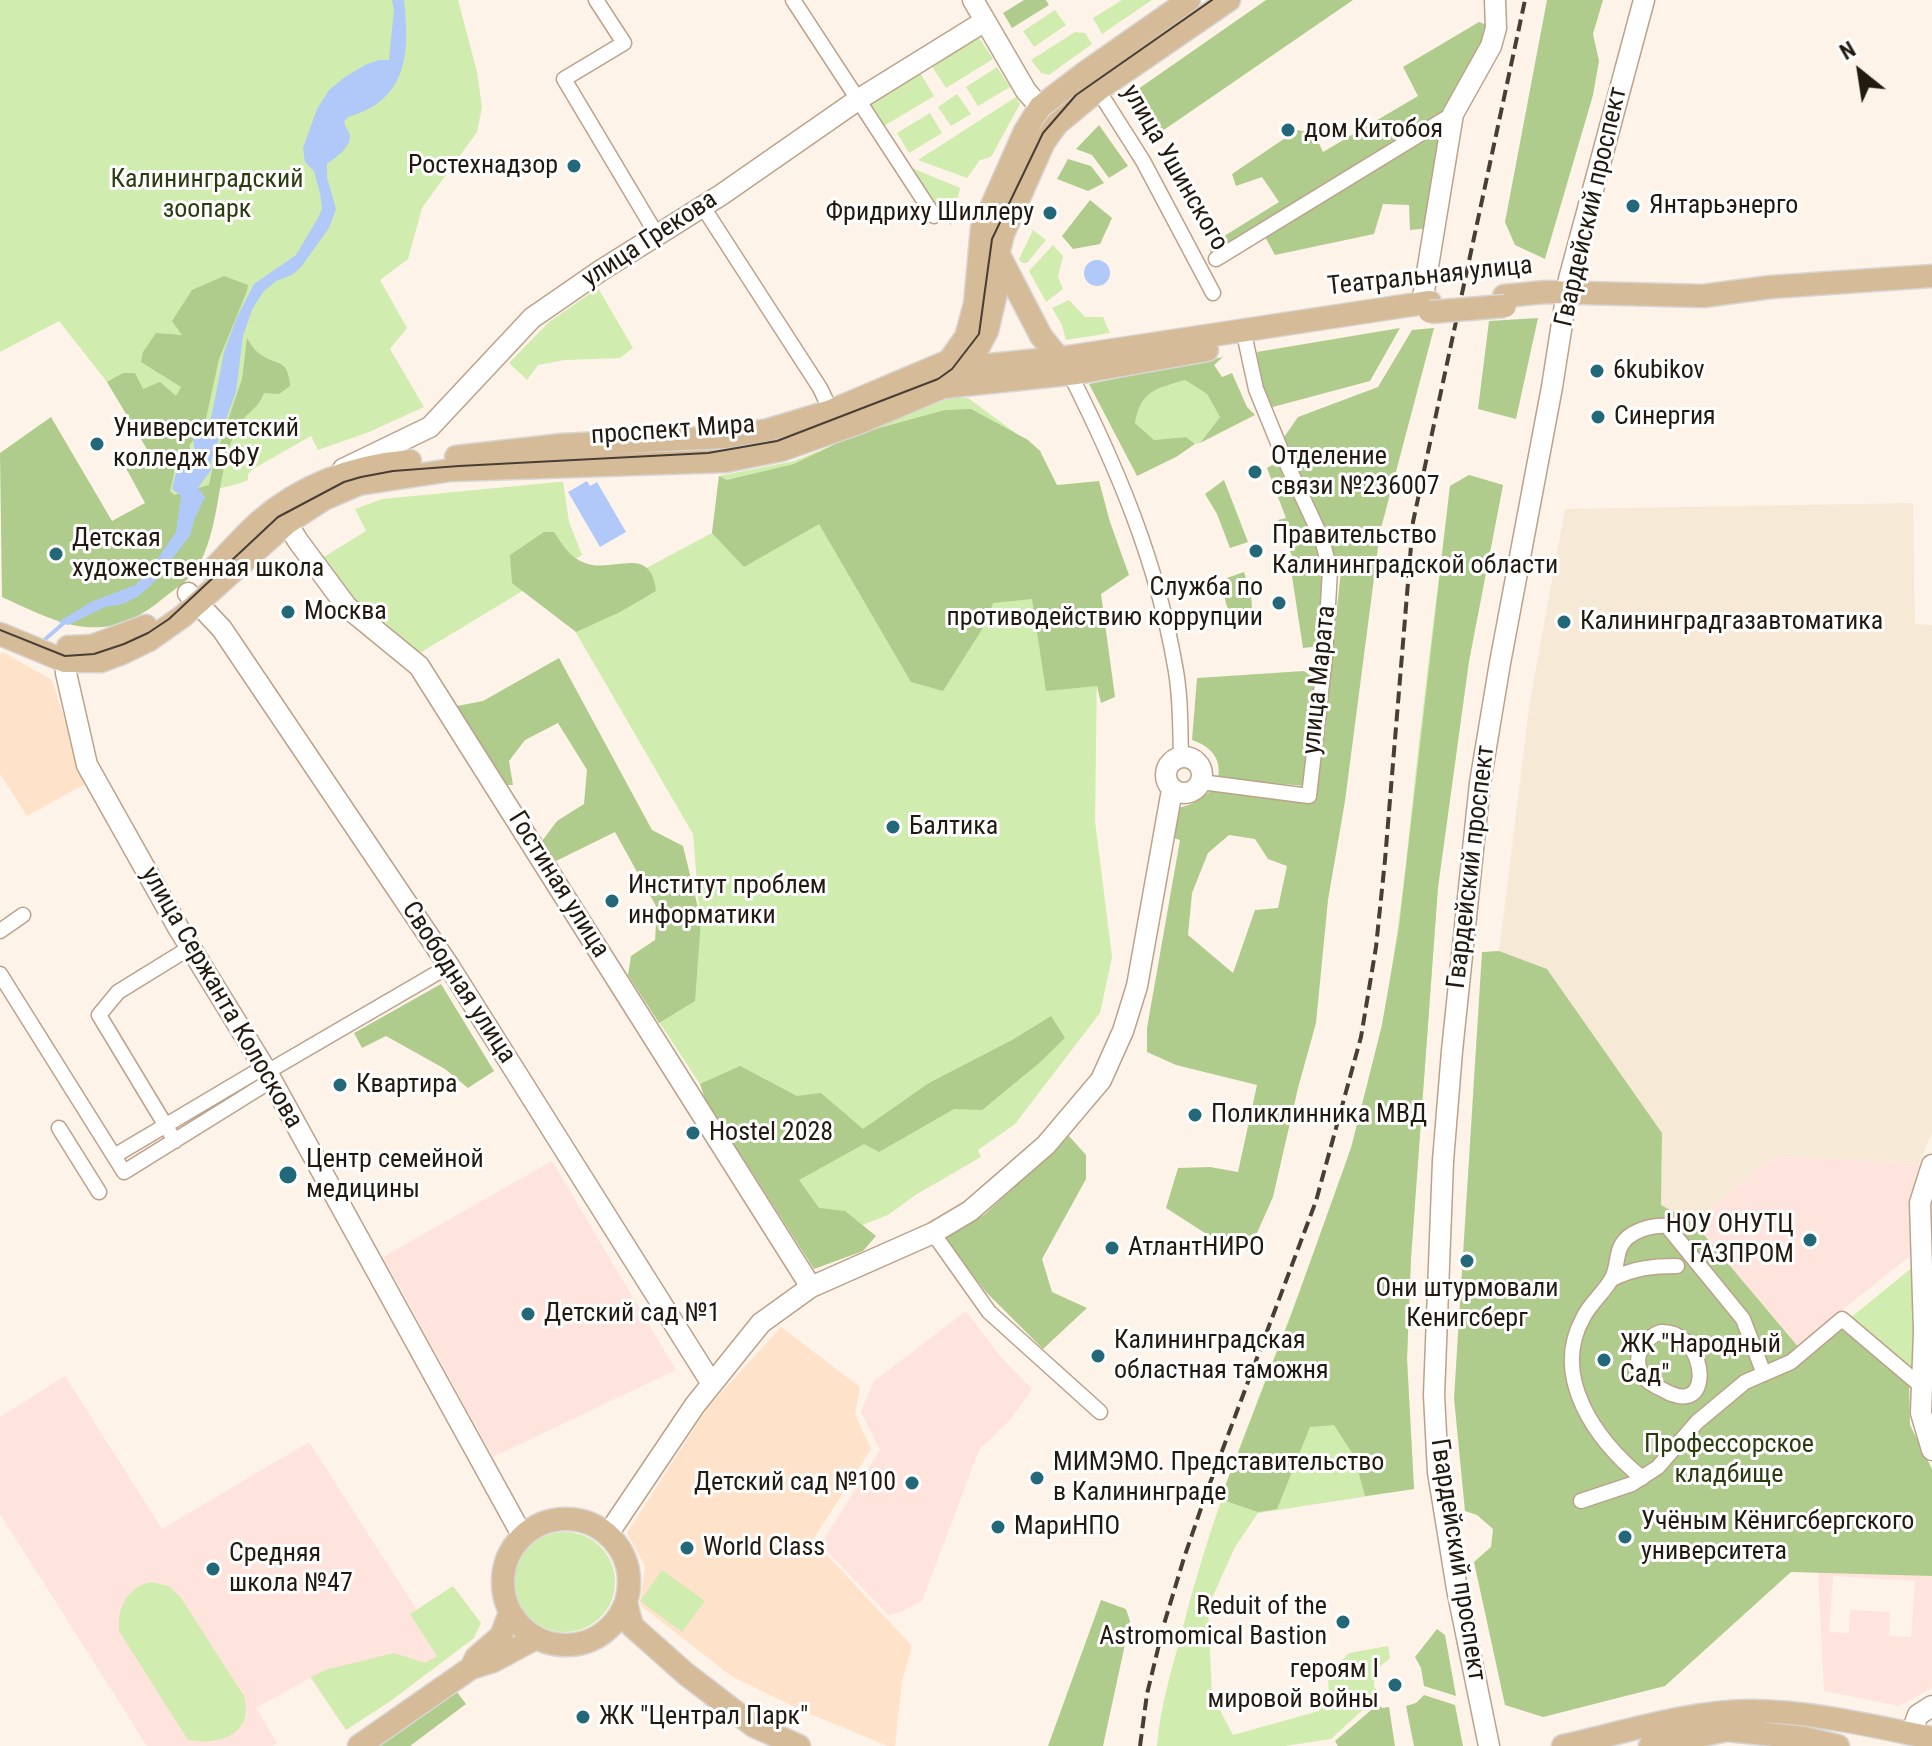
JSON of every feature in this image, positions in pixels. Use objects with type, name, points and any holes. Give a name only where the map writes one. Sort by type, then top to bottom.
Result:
[{"type":"main road","points":[[973,0],[1026,91],[1057,124]]},
{"type":"main road","name":"проспект Мира","points":[[0,634],[60,655],[141,629],[193,598],[282,515],[332,476],[375,465],[562,445],[726,437],[768,430],[968,367],[987,331],[996,293],[998,254],[1020,192],[1044,142],[1057,124],[1189,0]]},
{"type":"main road","name":"проспект Мира","points":[[282,515],[359,484],[400,476],[451,470],[726,461],[781,450],[858,423],[940,377],[966,337],[975,304],[982,228],[1025,131],[1040,107],[1097,89],[1229,0]]},
{"type":"main road","points":[[1427,306],[1453,114],[1491,46],[1496,28],[1495,0]]},
{"type":"main road","name":"Гвардейский проспект","points":[[1489,1746],[1457,1589],[1438,1472],[1434,1395],[1440,1209],[1454,1021],[1480,783],[1569,279],[1644,0]]},
{"type":"main road","name":"улица Грекова","points":[[332,476],[430,427],[532,318],[703,207],[859,99],[985,21]]},
{"type":"main road","points":[[998,254],[1041,336],[1064,366]]},
{"type":"main road","name":"Театральная улица","points":[[1567,298],[1703,296],[1771,287],[1932,276]]},
{"type":"main road","name":"Театральная улица","points":[[940,377],[1032,377],[1064,366],[1245,336],[1297,332],[1427,306],[1505,301],[1545,292],[1567,298],[1704,306],[1932,291]]},
{"type":"main road","points":[[975,304],[987,331],[1032,377]]},
{"type":"main road","name":"Театральная улица","points":[[968,367],[1015,362],[1064,366]]},
{"type":"main road","name":"Гостиная улица","points":[[282,515],[347,607],[419,666],[811,1287]]},
{"type":"main road","name":"Свободная улица","points":[[193,598],[222,629],[449,966],[712,1384]]},
{"type":"main road","name":"проспект Мира","points":[[0,622],[60,655]]},
{"type":"main road","name":"улица Сержанта Колоскова","points":[[60,655],[87,765],[267,1073],[522,1535]]},
{"type":"main road","points":[[1181,757],[1193,760],[1201,771],[1201,782],[1195,790],[1181,794],[1172,790],[1165,773],[1172,761],[1181,757]]},
{"type":"main road","points":[[608,1534],[712,1384],[761,1323],[811,1287],[933,1233],[970,1211],[1046,1145],[1101,1080],[1123,1031],[1137,986],[1172,790]]},
{"type":"main road","points":[[1932,1165],[1920,1203],[1928,1330],[1921,1413],[1932,1450]]},
{"type":"main road","points":[[763,1746],[728,1725],[623,1639],[610,1636],[575,1644],[555,1644],[536,1638],[522,1628],[510,1613],[503,1594],[503,1572],[509,1552],[522,1535],[542,1522],[565,1518],[588,1522],[608,1534],[623,1553],[629,1576],[626,1603],[632,1626],[686,1674],[754,1726],[799,1746]]},
{"type":"main road","points":[[595,1638],[614,1623],[626,1603]]},
{"type":"main road","points":[[471,1668],[476,1658],[501,1636],[510,1613]]},
{"type":"main road","points":[[359,1746],[471,1668],[493,1661],[536,1638]]},
{"type":"main road","points":[[1563,1746],[1720,1713],[1749,1711],[1817,1717],[1922,1736],[1918,1715],[1932,1706]]},
{"type":"main road","points":[[1650,1746],[1727,1730],[1804,1738],[1838,1746]]},
{"type":"street","points":[[596,0],[624,43],[564,79],[657,235]]},
{"type":"street","points":[[793,0],[934,216]]},
{"type":"street","name":"улица Ушинского","points":[[1097,89],[1143,161],[1213,293]]},
{"type":"street","points":[[1216,259],[1453,114]]},
{"type":"street","points":[[703,207],[820,388],[831,411]]},
{"type":"street","name":"улица Марата","points":[[1201,782],[1309,796],[1325,657],[1330,570],[1322,539],[1256,389],[1245,336]]},
{"type":"street","points":[[1064,366],[1123,484],[1151,566],[1176,667],[1181,757]]},
{"type":"street","points":[[0,931],[23,915]]},
{"type":"street","points":[[175,1141],[99,1015],[118,992],[191,947]]},
{"type":"street","points":[[114,1156],[166,1125],[267,1073],[449,966]]},
{"type":"street","points":[[0,974],[124,1172],[175,1141],[267,1073]]},
{"type":"street","points":[[59,1128],[99,1192]]},
{"type":"street","points":[[1642,1478],[1608,1445],[1589,1418],[1576,1389],[1571,1364],[1581,1319],[1612,1279],[1621,1246],[1631,1235],[1655,1225],[1667,1226],[1743,1319],[1764,1374]]},
{"type":"street","points":[[933,1233],[989,1312],[1100,1412]]},
{"type":"street","points":[[1612,1279],[1630,1270],[1650,1266],[1677,1266]]},
{"type":"street","points":[[1581,1501],[1642,1478],[1658,1467],[1697,1422],[1745,1382],[1791,1362],[1842,1319],[1921,1386]]},
{"type":"street","points":[[1668,1332],[1688,1341],[1701,1380],[1694,1394],[1678,1397],[1644,1376],[1638,1357],[1648,1339],[1668,1332]]},
{"type":"street","points":[[1694,1394],[1710,1412]]},
{"type":"shaded area","points":[[1913,503],[1915,624],[1932,625],[1932,1133],[1919,1164],[1780,1156],[1765,1163],[1694,1223],[1661,1205],[1662,1133],[1547,969],[1499,951],[1530,701],[1565,509]]},
{"type":"shaded area","points":[[3,652],[52,680],[85,784],[27,816],[0,774],[0,655]]},
{"type":"shaded area","name":"НОУ ОНУТЦ ГАЗПРОМ","points":[[1781,1156],[1919,1164],[1912,1200],[1910,1256],[1797,1346],[1694,1223],[1765,1163]]},
{"type":"shaded area","name":"Детский сад №1","points":[[552,1161],[676,1370],[493,1457],[383,1257]]},
{"type":"shaded area","name":"Детский сад №100","points":[[966,1311],[1001,1357],[1032,1389],[1011,1419],[979,1450],[922,1601],[888,1615],[824,1548],[824,1539],[880,1450],[861,1412],[874,1381]]},
{"type":"shaded area","points":[[781,1327],[860,1387],[855,1414],[871,1449],[813,1540],[912,1646],[902,1682],[895,1746],[888,1746],[803,1711],[731,1676],[640,1605],[645,1566],[627,1533],[708,1407]]},
{"type":"shaded area","name":"Средняя школа №47","points":[[65,1376],[162,1529],[309,1442],[447,1657],[346,1730],[310,1678],[256,1708],[277,1743],[272,1746],[147,1746],[0,1514],[0,1417]]},
{"type":"shaded area","points":[[1818,1571],[1932,1576],[1932,1688],[1899,1706],[1824,1691]],"holes":[[[1833,1576],[1915,1581],[1911,1637],[1889,1636],[1890,1612],[1850,1610],[1849,1633],[1829,1632]]]},
{"type":"green space","name":"Калининградский зоопарк","points":[[0,0],[458,0],[477,72],[482,107],[477,132],[422,208],[408,259],[380,280],[407,328],[390,349],[424,407],[369,432],[318,450],[311,436],[253,469],[248,474],[248,480],[165,501],[147,449],[107,382],[59,321],[0,352]]},
{"type":"green space","points":[[1024,0],[1046,0],[1049,5],[1012,28],[1003,13]]},
{"type":"green space","points":[[1122,0],[1152,0],[1102,34],[1093,18]]},
{"type":"green space","points":[[1266,0],[1353,0],[1155,136],[1131,94]]},
{"type":"green space","points":[[1547,0],[1603,0],[1593,34],[1599,61],[1593,95],[1545,259],[1515,245],[1505,222]]},
{"type":"green space","points":[[1055,10],[1066,25],[1034,47],[1023,31]]},
{"type":"green space","points":[[1479,22],[1492,27],[1448,110],[1257,229],[1211,253],[1208,246],[1279,202],[1262,177],[1236,186],[1232,174],[1297,130],[1314,133],[1323,152],[1418,96],[1403,67]]},
{"type":"green space","points":[[1075,32],[1085,33],[1092,44],[1049,75],[1041,73],[1031,60]]},
{"type":"green space","points":[[978,36],[993,59],[946,88],[931,65]]},
{"type":"green space","points":[[997,67],[1010,87],[978,106],[966,87]]},
{"type":"green space","points":[[919,71],[934,96],[884,126],[870,106],[879,95]]},
{"type":"green space","points":[[957,94],[971,114],[951,126],[938,107]]},
{"type":"green space","points":[[1016,97],[1020,104],[991,157],[980,160],[967,178],[918,160]]},
{"type":"green space","points":[[930,113],[942,133],[909,153],[897,133]]},
{"type":"green space","points":[[1445,123],[1430,228],[1410,230],[1409,205],[1383,204],[1374,234],[1275,255],[1265,237]]},
{"type":"green space","points":[[1099,125],[1128,166],[1109,178],[1092,155],[1076,149]]},
{"type":"green space","points":[[1068,159],[1091,166],[1104,183],[1088,191],[1057,179]]},
{"type":"green space","points":[[912,168],[960,188],[951,226]]},
{"type":"green space","points":[[1090,200],[1112,218],[1100,244],[1073,249],[1062,236]]},
{"type":"green space","points":[[1033,230],[1046,240],[1027,263],[1022,263],[1019,259]]},
{"type":"green space","points":[[1053,245],[1063,256],[1058,277],[1063,289],[1046,302],[1029,271]]},
{"type":"green space","points":[[224,276],[248,285],[247,291],[219,359],[205,423],[189,446],[192,453],[177,460],[170,491],[174,495],[209,485],[242,379],[247,338],[258,353],[284,367],[290,386],[279,394],[264,393],[236,431],[225,463],[210,538],[195,571],[184,583],[144,612],[104,627],[65,623],[2,597],[0,453],[51,417],[112,521],[145,503],[122,461],[147,449],[107,382],[123,373],[135,373],[143,389],[160,382],[176,396],[181,387],[141,362],[143,352],[156,333],[182,335],[172,321],[192,290]]},
{"type":"green space","points":[[598,288],[633,348],[620,358],[565,360],[538,365],[527,380],[509,363],[549,322]]},
{"type":"green space","points":[[1069,300],[1085,317],[1103,317],[1110,333],[1066,340],[1052,308]]},
{"type":"green space","points":[[1538,318],[1516,419],[1478,409],[1489,321]]},
{"type":"green space","points":[[1400,328],[1370,381],[1269,408],[1261,385],[1257,352]]},
{"type":"green space","points":[[1434,328],[1380,532],[1345,801],[1328,900],[1316,1023],[1273,1197],[1249,1251],[1205,1233],[1166,1208],[1178,1168],[1210,1167],[1238,1172],[1257,1085],[1176,1065],[1147,1052],[1147,1028],[1180,840],[1167,836],[1176,809],[1191,804],[1214,789],[1308,801],[1316,798],[1341,571],[1282,440],[1298,417],[1378,387],[1412,330]],"holes":[[[1229,835],[1255,839],[1268,859],[1287,866],[1278,908],[1255,910],[1233,973],[1188,935],[1192,893],[1208,853]]]},
{"type":"green space","points":[[1223,357],[1214,365],[1222,377],[1232,373],[1247,407],[1255,415],[1200,443],[1220,417],[1207,394],[1185,380],[1151,392],[1141,404],[1135,423],[1154,440],[1186,437],[1195,444],[1137,476],[1089,384]]},
{"type":"green space","points":[[1185,380],[1207,394],[1220,417],[1200,443],[1195,444],[1186,437],[1154,440],[1135,423],[1141,404],[1151,392]]},
{"type":"green space","name":"Балтика","points":[[949,398],[968,398],[1040,451],[1098,592],[1095,821],[1112,957],[1100,1013],[1015,1124],[978,1150],[981,1157],[917,1194],[888,1215],[807,1246],[628,975],[700,920],[693,834],[564,612],[712,533],[719,476],[794,461]]},
{"type":"green space","points":[[971,409],[1028,440],[1040,451],[1057,485],[1099,481],[1129,575],[1101,594],[1115,697],[1101,703],[1097,686],[1046,691],[1032,599],[993,603],[986,623],[943,691],[911,682],[819,524],[744,567],[712,533],[719,476],[727,480],[794,464],[854,435],[945,410]]},
{"type":"green space","points":[[1279,461],[1322,555],[1322,646],[1303,648],[1289,557],[1292,556],[1278,520],[1286,518],[1267,468]]},
{"type":"green space","points":[[1469,475],[1503,485],[1469,661],[1438,887],[1411,1258],[1407,1359],[1414,1489],[1258,1513],[1235,1547],[1208,1607],[1212,1695],[1233,1735],[1319,1711],[1329,1696],[1328,1674],[1349,1653],[1388,1646],[1390,1658],[1375,1671],[1374,1686],[1379,1695],[1331,1739],[1285,1746],[1157,1746],[1165,1698],[1202,1559],[1242,1442],[1330,1210],[1375,1059],[1399,919],[1450,486]]},
{"type":"green space","points":[[1469,475],[1503,485],[1469,661],[1438,887],[1411,1258],[1407,1359],[1414,1489],[1365,1496],[1354,1456],[1334,1425],[1310,1427],[1277,1509],[1258,1512],[1220,1499],[1351,1148],[1382,1025],[1399,927],[1450,486]]},
{"type":"green space","points":[[1224,480],[1248,542],[1230,548],[1217,514],[1205,494]]},
{"type":"green space","points":[[563,482],[569,522],[582,555],[410,659],[314,563],[366,531],[355,509],[382,499]]},
{"type":"green space","points":[[544,532],[554,532],[571,554],[585,563],[629,563],[647,568],[653,576],[656,591],[576,632],[512,583],[510,555]]},
{"type":"green space","points":[[1244,572],[1251,594],[1253,622],[1231,613],[1221,580]]},
{"type":"green space","points":[[559,658],[652,830],[683,846],[701,920],[695,1001],[659,1023],[628,975],[631,956],[655,940],[657,908],[615,832],[556,861],[542,841],[557,821],[584,804],[587,770],[558,723],[525,740],[509,761],[513,785],[500,785],[457,706],[483,701]]},
{"type":"green space","points":[[1304,671],[1317,680],[1304,786],[1218,778],[1218,764],[1213,754],[1192,740],[1197,678]]},
{"type":"green space","name":"Профессорское кладбище","points":[[1499,951],[1547,969],[1662,1133],[1661,1205],[1694,1223],[1805,1355],[1841,1326],[1909,1379],[1910,1425],[1932,1469],[1932,1576],[1791,1572],[1665,1686],[1543,1717],[1505,1705],[1474,1562],[1491,1547],[1493,1529],[1477,1515],[1465,1511],[1454,1398],[1482,952]]},
{"type":"green space","points":[[441,984],[494,1071],[468,1088],[445,1069],[386,1036],[362,1048],[354,1033]]},
{"type":"green space","points":[[1051,1016],[1065,1038],[982,1110],[954,1109],[879,1152],[864,1144],[799,1180],[819,1208],[845,1211],[876,1236],[863,1251],[814,1269],[705,1099],[700,1084],[740,1066],[797,1096],[821,1093],[863,1129],[929,1083]]},
{"type":"green space","points":[[1069,1136],[1086,1155],[1086,1179],[1042,1259],[1052,1292],[1087,1308],[1043,1349],[986,1292],[942,1235],[984,1215]]},
{"type":"green space","points":[[1919,1262],[1916,1376],[1849,1319]]},
{"type":"green space","points":[[565,1532],[584,1535],[601,1546],[612,1563],[615,1582],[612,1601],[601,1618],[584,1629],[565,1632],[546,1629],[529,1618],[518,1601],[515,1582],[518,1563],[529,1546],[546,1535]]},
{"type":"green space","points":[[662,1570],[705,1601],[682,1632],[640,1601]]},
{"type":"green space","points":[[151,1582],[169,1586],[181,1598],[244,1696],[244,1719],[240,1728],[232,1734],[212,1741],[188,1740],[119,1631],[125,1600],[136,1589]]},
{"type":"green space","points":[[453,1586],[481,1623],[474,1638],[392,1700],[346,1730],[311,1677],[325,1670],[394,1653],[425,1663],[437,1656],[410,1614]]},
{"type":"green space","points":[[1101,1600],[1126,1609],[1130,1621],[1103,1746],[1048,1746]]},
{"type":"green space","points":[[1437,1629],[1445,1635],[1456,1696],[1424,1686],[1421,1668],[1415,1657]]},
{"type":"green space","points":[[457,1692],[466,1704],[410,1746],[377,1746]]},
{"type":"green space","points":[[1424,1695],[1455,1705],[1463,1746],[1414,1746],[1406,1706],[1416,1703]]},
{"type":"green space","points":[[1377,1705],[1389,1707],[1395,1746],[1338,1746],[1335,1741]]},
{"type":"water","points":[[392,0],[404,0],[406,38],[401,72],[383,99],[344,122],[350,140],[342,152],[327,164],[327,177],[336,209],[329,228],[301,267],[263,292],[252,310],[243,336],[236,392],[211,461],[211,470],[198,488],[205,497],[190,536],[139,596],[123,604],[105,607],[68,625],[58,622],[91,602],[135,585],[147,574],[176,532],[181,496],[172,489],[179,460],[195,453],[193,440],[205,432],[212,414],[224,352],[237,317],[254,284],[296,255],[322,208],[314,171],[305,162],[303,148],[317,109],[329,90],[345,77],[367,64],[389,60],[394,10]]},
{"type":"water","points":[[1097,260],[1106,264],[1110,273],[1106,282],[1097,286],[1088,282],[1084,273],[1088,264]]},
{"type":"water","points":[[587,481],[590,486],[597,482],[626,532],[600,547],[568,492]]},
{"type":"waterway","points":[[42,642],[66,621]]},
{"type":"tram line","points":[[0,630],[65,656],[94,654],[124,644],[169,619],[278,517],[344,482],[361,477],[459,466],[708,453],[777,441],[938,379],[952,369],[979,334],[992,239],[1043,133],[1076,95],[1212,0]]},
{"type":"railway","points":[[1140,1746],[1147,1694],[1184,1558],[1316,1201],[1361,1037],[1376,947],[1385,860],[1413,522],[1525,0]]},
{"type":"place","name":"дом Китобоя","points":[[1288,130]]},
{"type":"place","name":"Ростехнадзор","points":[[574,166]]},
{"type":"place","name":"Янтарьэнерго","points":[[1633,206]]},
{"type":"place","name":"Фридриху Шиллеру","points":[[1050,213]]},
{"type":"place","name":"6kubikov","points":[[1597,371]]},
{"type":"place","name":"Синергия","points":[[1598,417]]},
{"type":"place","name":"Университетский колледж БФУ","points":[[97,444]]},
{"type":"place","name":"Отделение связи №236007","points":[[1255,472]]},
{"type":"place","name":"Правительство Калининградской области","points":[[1256,551]]},
{"type":"place","name":"Детская художественная школа","points":[[56,554]]},
{"type":"place","name":"Служба по противодействию коррупции","points":[[1279,603]]},
{"type":"place","name":"Москва","points":[[288,612]]},
{"type":"place","name":"Калининградгазавтоматика","points":[[1564,622]]},
{"type":"place","name":"Балтика","points":[[893,827]]},
{"type":"place","name":"Институт проблем информатики","points":[[612,901]]},
{"type":"place","name":"Квартира","points":[[340,1085]]},
{"type":"place","name":"Поликлинника МВД","points":[[1195,1115]]},
{"type":"place","name":"Hostel 2028","points":[[693,1133]]},
{"type":"place","name":"Центр семейной медицины","points":[[288,1175]]},
{"type":"place","name":"НОУ ОНУТЦ ГАЗПРОМ","points":[[1810,1240]]},
{"type":"place","name":"АтлантНИРО","points":[[1112,1248]]},
{"type":"place","name":"Они штурмовали Кенигсберг","points":[[1467,1261]]},
{"type":"place","name":"Детский сад №1","points":[[528,1314]]},
{"type":"place","name":"Калининградская областная таможня","points":[[1098,1356]]},
{"type":"place","name":"ЖК \"Народный Сад\"","points":[[1604,1360]]},
{"type":"place","name":"МИМЭМО. Представительство в Калининграде","points":[[1037,1478]]},
{"type":"place","name":"Детский сад №100","points":[[912,1483]]},
{"type":"place","name":"МариНПО","points":[[998,1527]]},
{"type":"place","name":"Учёным Кёнигсбергского университета","points":[[1625,1537]]},
{"type":"place","name":"World Class","points":[[687,1548]]},
{"type":"place","name":"Средняя школа №47","points":[[213,1569]]},
{"type":"place","name":"Reduit of the Astromomical Bastion","points":[[1343,1622]]},
{"type":"place","name":"героям I мировой войны","points":[[1395,1685]]},
{"type":"place","name":"ЖК \"Централ Парк\"","points":[[583,1717]]}]
